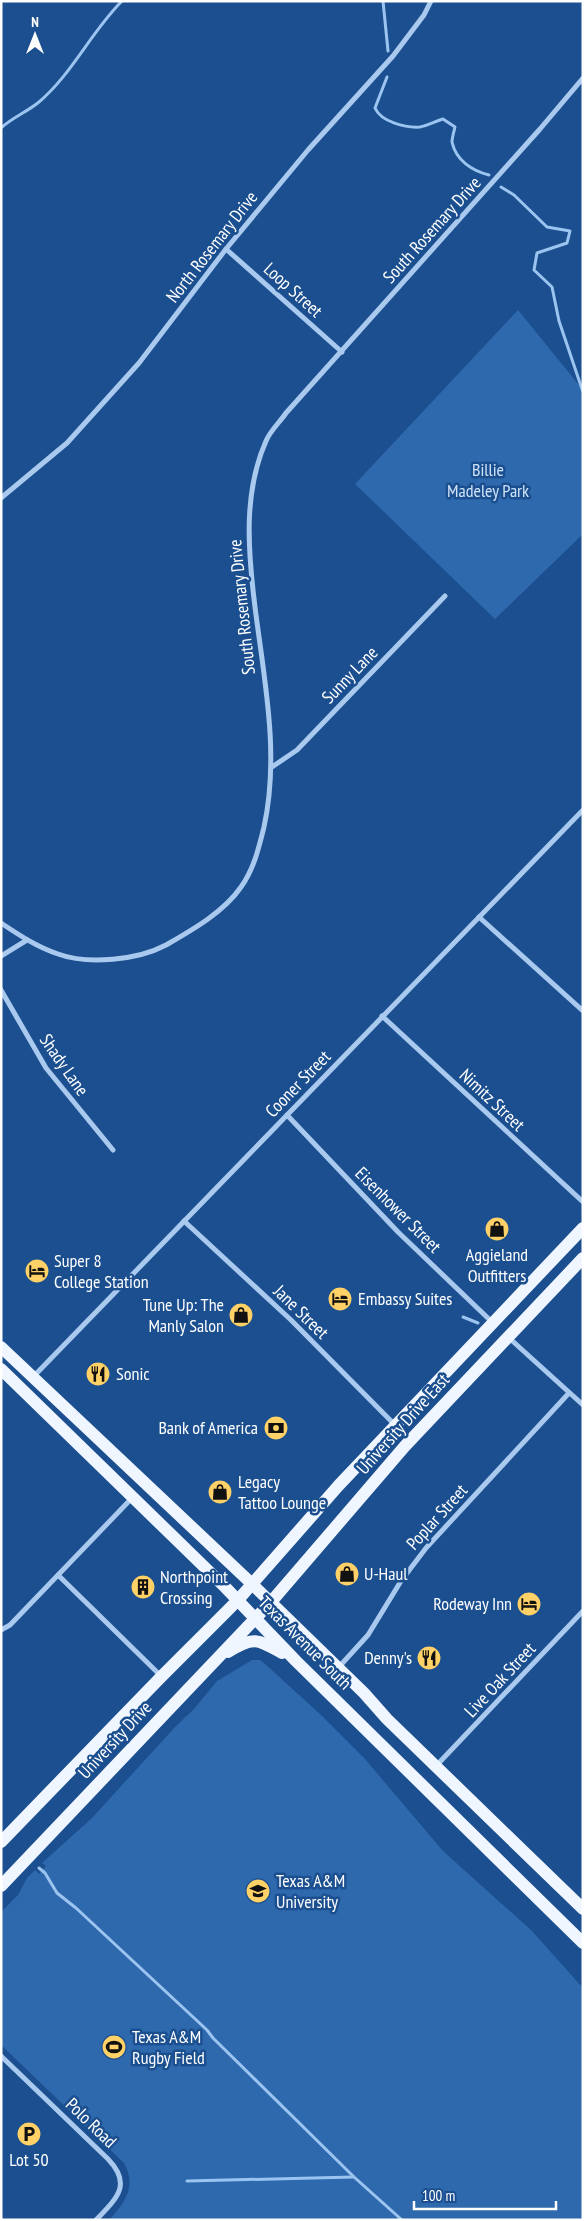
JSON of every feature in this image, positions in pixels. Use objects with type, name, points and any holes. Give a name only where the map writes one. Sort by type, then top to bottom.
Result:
[{"type":"main road","name":"University Drive East","points":[[252,1584],[339,1485],[583,1228]]},
{"type":"main road","name":"University Drive East","points":[[254,1618],[405,1446],[583,1258]]},
{"type":"main road","name":"Texas Avenue South","points":[[1,1347],[252,1584],[436,1767],[583,1909]]},
{"type":"main road","name":"Texas Avenue South","points":[[1,1369],[238,1600],[296,1660],[583,1943]]},
{"type":"main road","name":"University Drive","points":[[1,1842],[252,1584]]},
{"type":"main road","name":"University Drive","points":[[1,1886],[254,1618]]},
{"type":"main road","points":[[212,1663],[242,1643],[250,1641],[267,1643],[296,1660]]},
{"type":"street","name":"North Rosemary Drive","points":[[1,498],[67,443],[139,363],[226,249],[308,150],[393,56],[424,14],[431,1]]},
{"type":"street","name":"South Rosemary Drive","points":[[1,923],[27,940],[60,955],[107,959],[146,953],[188,932],[234,896],[249,873],[260,844],[268,806],[272,767],[270,724],[249,560],[248,531],[252,492],[267,440],[286,413],[583,78]]},
{"type":"street","name":"Loop Street","points":[[226,249],[342,352]]},
{"type":"street","name":"Sunny Lane","points":[[272,767],[297,750],[445,596]]},
{"type":"street","name":"Cooner Street","points":[[33,1377],[583,810]]},
{"type":"street","points":[[479,917],[583,1011]]},
{"type":"street","points":[[1,956],[27,940]]},
{"type":"street","name":"Shady Lane","points":[[1,990],[46,1068],[113,1150]]},
{"type":"street","name":"Nimitz Street","points":[[382,1016],[583,1202]]},
{"type":"street","name":"Eisenhower Street","points":[[287,1115],[398,1232],[492,1322]]},
{"type":"street","name":"Jane Street","points":[[184,1220],[291,1320],[396,1425]]},
{"type":"street","points":[[507,1337],[583,1404]]},
{"type":"street","name":"Poplar Street","points":[[338,1669],[368,1635],[401,1581],[426,1548],[569,1393]]},
{"type":"street","points":[[1,1630],[10,1625],[132,1498]]},
{"type":"street","points":[[58,1575],[161,1676]]},
{"type":"street","name":"Live Oak Street","points":[[436,1767],[583,1611]]},
{"type":"street","name":"Polo Road","points":[[1,2056],[108,2159],[117,2170],[121,2183],[119,2192],[114,2201],[96,2220]]},
{"type":"green space","name":"Billie Madeley Park","points":[[518,310],[583,390],[583,534],[495,619],[355,484]]},
{"type":"green space","name":"Texas A&M University","points":[[252,1660],[260,1660],[264,1663],[320,1714],[365,1759],[443,1851],[531,1930],[583,1988],[583,2220],[109,2220],[124,2201],[129,2187],[128,2171],[124,2163],[1,2045],[1,1912],[18,1895],[27,1878],[35,1870],[39,1874],[46,1866],[42,1863],[92,1818],[175,1727],[194,1709],[217,1681]]},
{"type":"waterway","points":[[1,128],[34,106],[51,91],[122,1]]},
{"type":"waterway","points":[[383,1],[388,51]]},
{"type":"waterway","points":[[387,77],[375,108],[378,113],[394,123],[414,127],[443,119],[455,127],[452,142],[461,160],[471,168],[489,175]]},
{"type":"waterway","points":[[501,187],[514,195],[547,227],[570,231],[567,243],[537,253],[534,270],[552,287],[559,321],[583,392]]},
{"type":"waterway","points":[[463,1317],[478,1323]]},
{"type":"waterway","points":[[39,1868],[45,1873],[57,1893],[76,1908],[207,2030],[354,2177],[402,2220]]},
{"type":"waterway","points":[[187,2181],[353,2177]]},
{"type":"place","name":"Aggieland Outfitters","points":[[497,1229]]},
{"type":"place","name":"Super 8 College Station","points":[[37,1271]]},
{"type":"place","name":"Embassy Suites","points":[[340,1299]]},
{"type":"place","name":"Tune Up: The Manly Salon","points":[[241,1315]]},
{"type":"place","name":"Sonic","points":[[98,1374]]},
{"type":"place","name":"Bank of America","points":[[276,1428]]},
{"type":"place","name":"Legacy Tattoo Lounge","points":[[220,1492]]},
{"type":"place","name":"U-Haul","points":[[347,1574]]},
{"type":"place","name":"Northpoint Crossing","points":[[143,1587]]},
{"type":"place","name":"Rodeway Inn","points":[[529,1604]]},
{"type":"place","name":"Denny's","points":[[429,1658]]},
{"type":"place","name":"Texas A&M University","points":[[258,1891]]},
{"type":"place","name":"Texas A&M Rugby Field","points":[[114,2047]]},
{"type":"place","name":"Lot 50","points":[[29,2134]]}]
